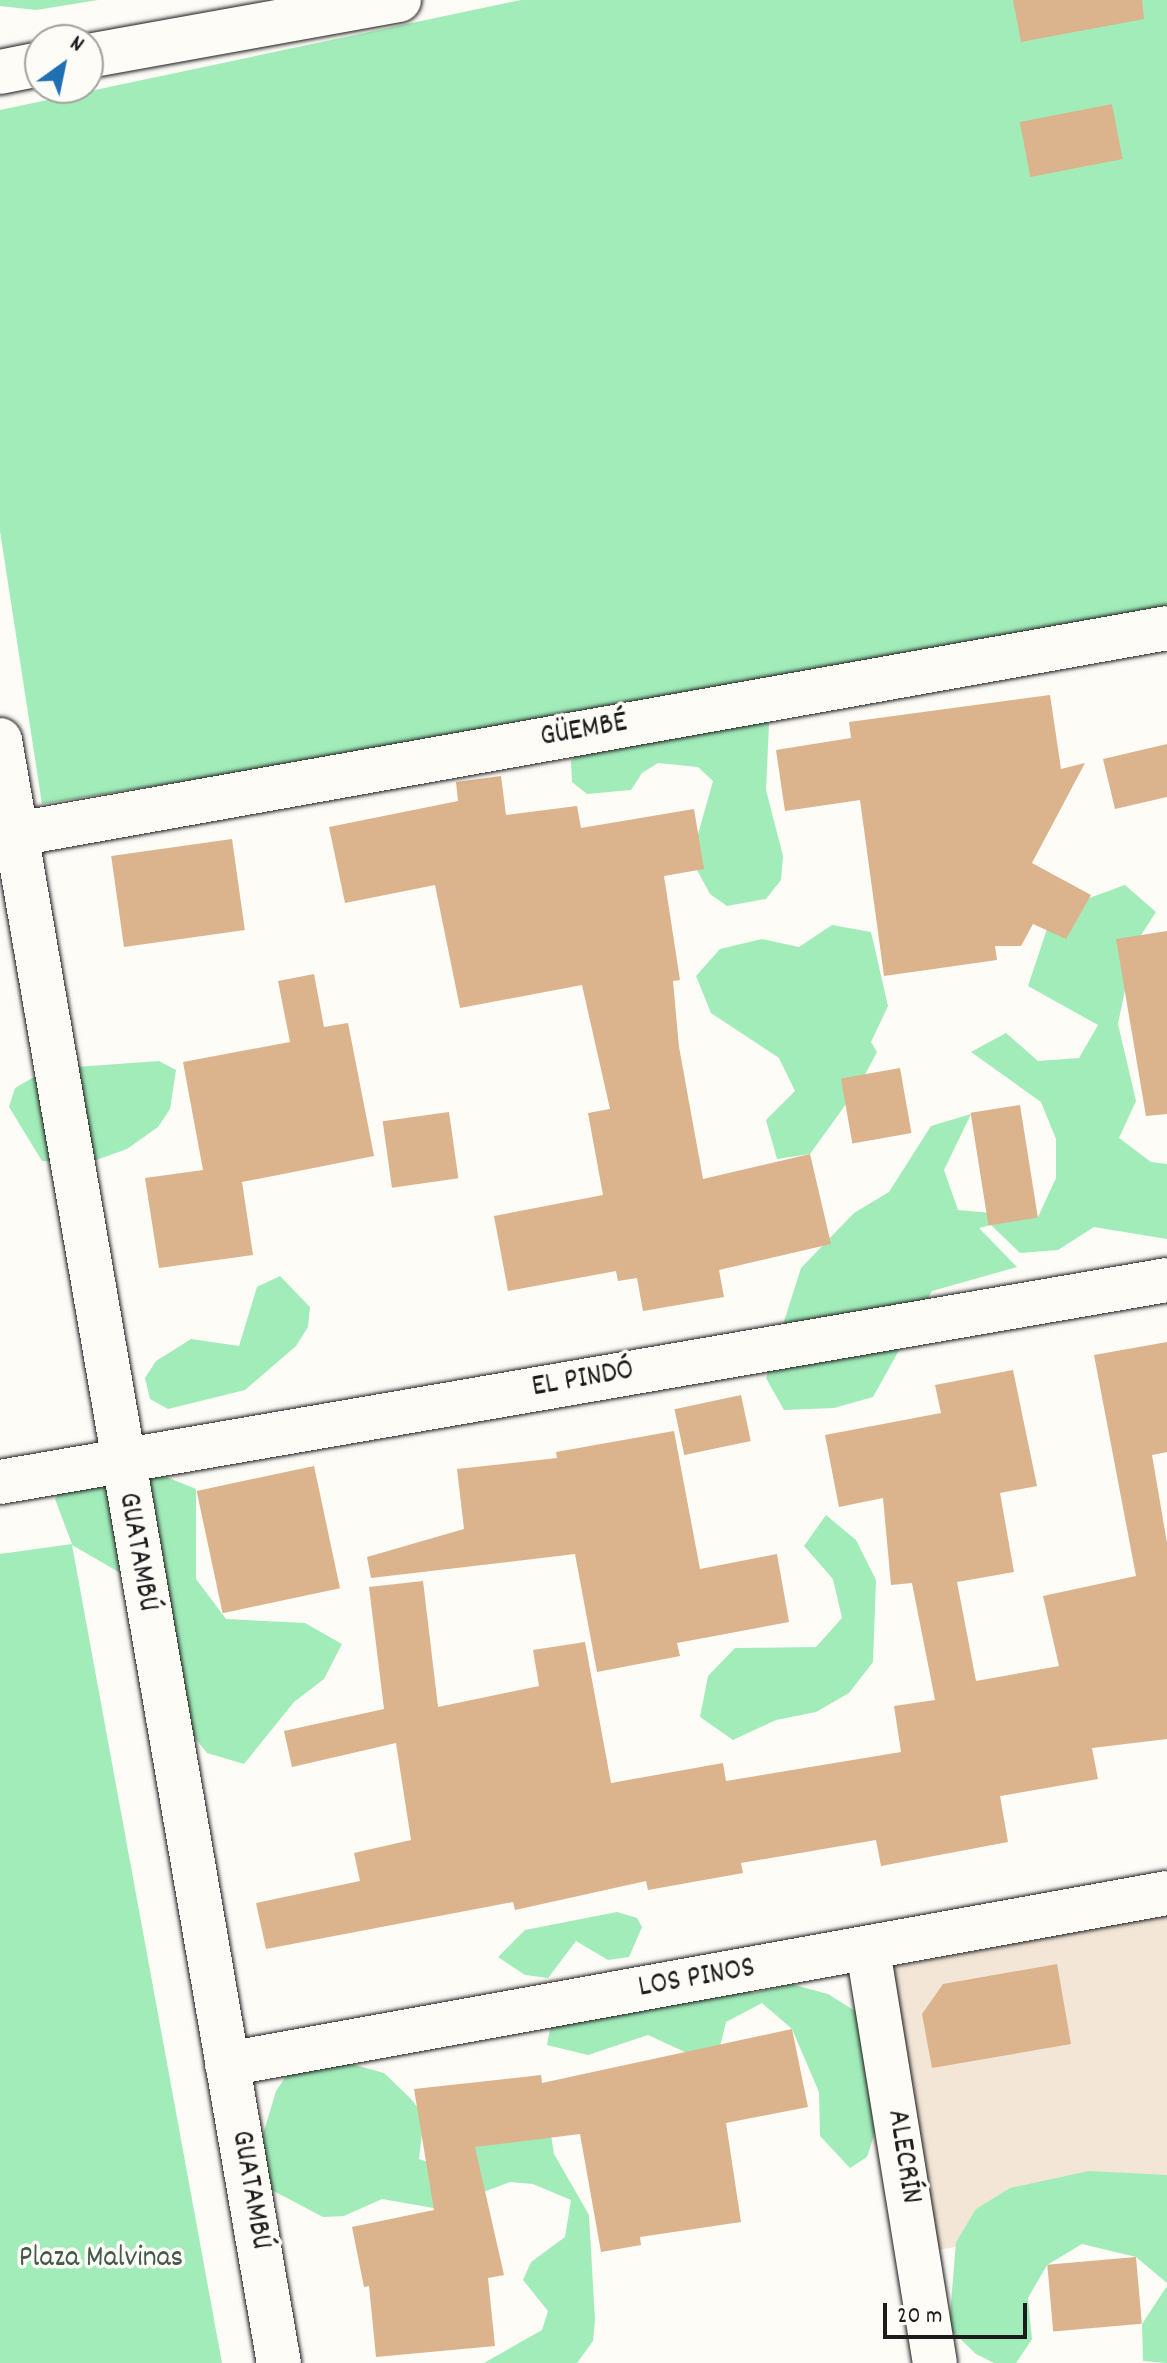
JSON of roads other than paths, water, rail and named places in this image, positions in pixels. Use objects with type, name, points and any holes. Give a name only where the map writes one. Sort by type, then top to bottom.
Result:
[{"type":"street","points":[[104,53],[399,0]]},
{"type":"street","points":[[0,72],[24,67]]},
{"type":"street","name":"GÜEMBÉ","points":[[7,836],[1167,628]]},
{"type":"street","name":"GUATAMBÚ","points":[[0,740],[7,836],[279,2363]]},
{"type":"street","name":"EL PINDÓ","points":[[0,1482],[1167,1280]]},
{"type":"street","name":"LOS PINOS","points":[[227,2064],[868,1950],[1167,1893]]},
{"type":"street","name":"ALECRÍN","points":[[868,1950],[935,2363]]},
{"type":"park label","name":"Plaza Malvinas","points":[[101,2260]]}]
